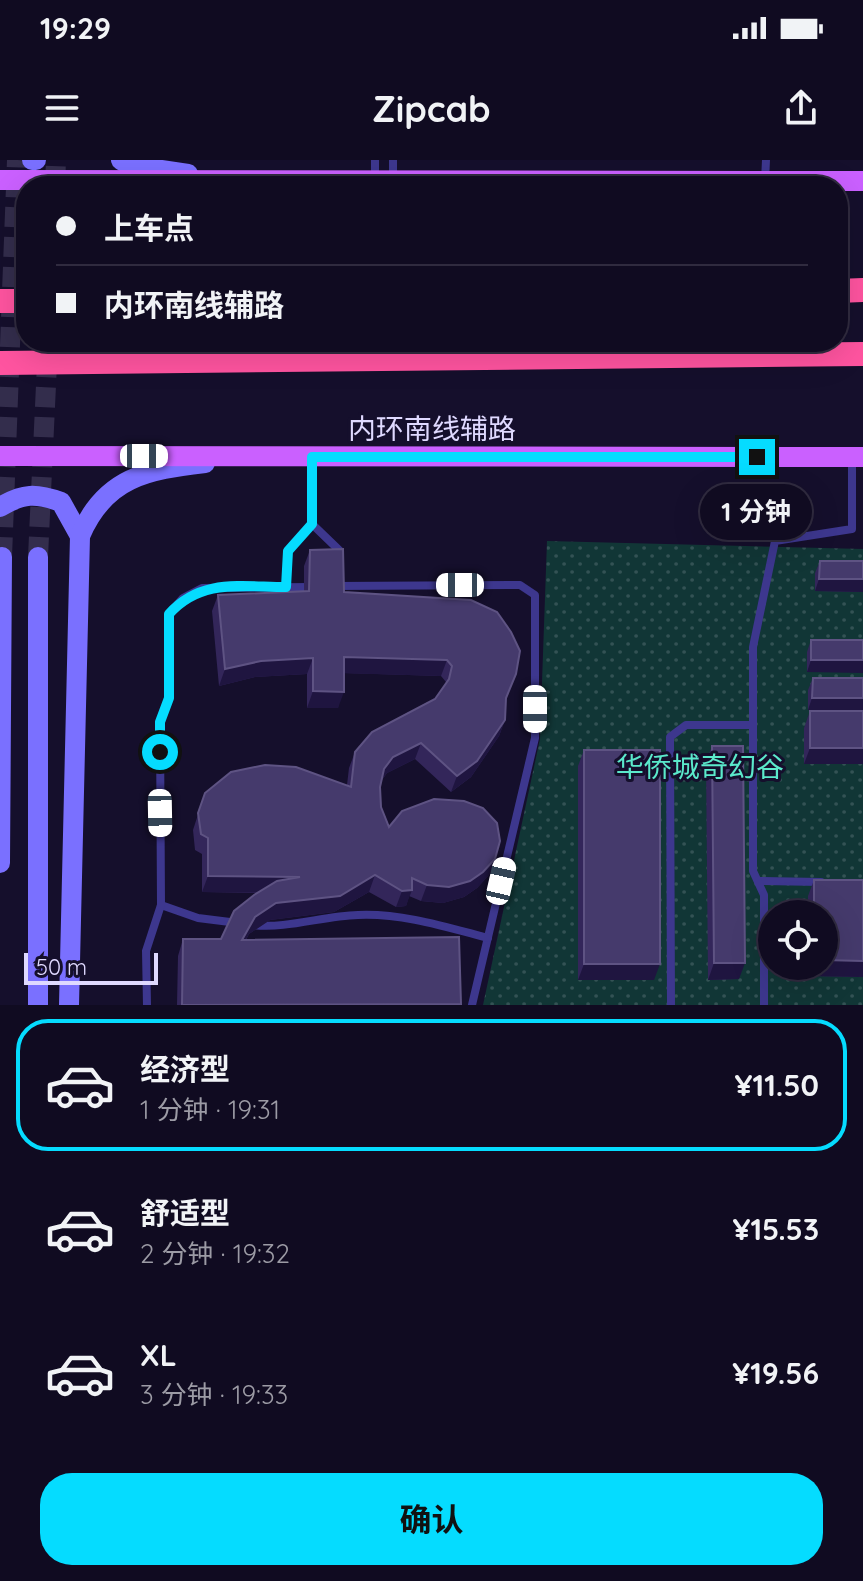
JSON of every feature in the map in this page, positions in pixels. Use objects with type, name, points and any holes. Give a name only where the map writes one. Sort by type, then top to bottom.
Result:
[{"type":"highway","points":[[0,363],[863,354]]},
{"type":"main road","points":[[301,176],[384,170],[592,176]]},
{"type":"main road","name":"内环南线辅路","points":[[0,456],[858,457]]},
{"type":"street","points":[[121,160],[129,165],[199,176]]},
{"type":"street","points":[[69,1005],[80,536],[88,518],[113,488],[154,469],[260,457]]},
{"type":"street","points":[[0,507],[18,496],[38,494],[61,502],[80,536]]},
{"type":"street","points":[[0,863],[2,557]]},
{"type":"street","points":[[38,557],[38,1005]]},
{"type":"lane","points":[[286,587],[288,551],[312,524],[312,457]]},
{"type":"lane","points":[[764,1005],[764,895],[753,871],[753,647],[775,541],[852,529],[858,457]]},
{"type":"lane","points":[[312,524],[340,551],[340,586]]},
{"type":"lane","points":[[147,1005],[146,951],[161,905],[160,722],[169,698],[169,614],[183,598],[202,588],[520,585],[535,595],[535,738],[472,1005]]},
{"type":"lane","points":[[671,1005],[670,737],[686,725],[753,725]]},
{"type":"lane","points":[[758,881],[833,882]]},
{"type":"lane","points":[[161,905],[198,918],[270,927],[355,915],[384,915],[488,938]]},
{"type":"green space","name":"华侨城奇幻谷","points":[[547,541],[863,549],[863,1005],[483,1005],[540,739]]},
{"type":"building","points":[[343,549],[344,592],[471,600],[497,612],[511,632],[520,651],[516,674],[506,698],[505,720],[477,761],[457,776],[421,743],[393,757],[384,769],[380,787],[381,807],[389,827],[402,811],[434,799],[464,801],[483,808],[497,823],[500,841],[495,859],[470,881],[449,887],[427,885],[412,878],[412,890],[402,891],[375,875],[340,896],[276,903],[255,917],[242,940],[459,937],[461,1004],[182,1005],[183,939],[221,939],[234,911],[254,895],[277,881],[300,877],[208,876],[208,838],[201,834],[198,813],[205,793],[231,772],[265,765],[296,767],[351,787],[355,752],[372,732],[435,699],[449,679],[452,666],[447,660],[344,657],[344,692],[313,691],[313,658],[261,661],[225,669],[218,595],[309,591],[310,550]]},
{"type":"building","points":[[820,561],[863,561],[863,579],[819,579]]},
{"type":"building","points":[[811,640],[863,640],[863,660],[811,660]]},
{"type":"building","points":[[813,678],[863,678],[863,698],[812,698]]},
{"type":"building","points":[[810,711],[863,711],[863,748],[810,748]]},
{"type":"building","points":[[712,746],[743,746],[745,963],[714,963]]},
{"type":"building","points":[[584,750],[660,750],[660,964],[584,964]]},
{"type":"building","points":[[814,880],[863,880],[863,961],[838,960],[838,900],[814,900]]},
{"type":"tunnel","points":[[16,176],[17,160]]},
{"type":"tunnel","points":[[55,176],[56,160]]},
{"type":"tunnel","points":[[2,557],[16,186]]},
{"type":"tunnel","points":[[38,557],[48,352]]},
{"type":"route","points":[[160,752],[160,722],[169,698],[169,614],[183,598],[202,588],[286,587],[288,551],[312,524],[312,457],[757,457]]}]
